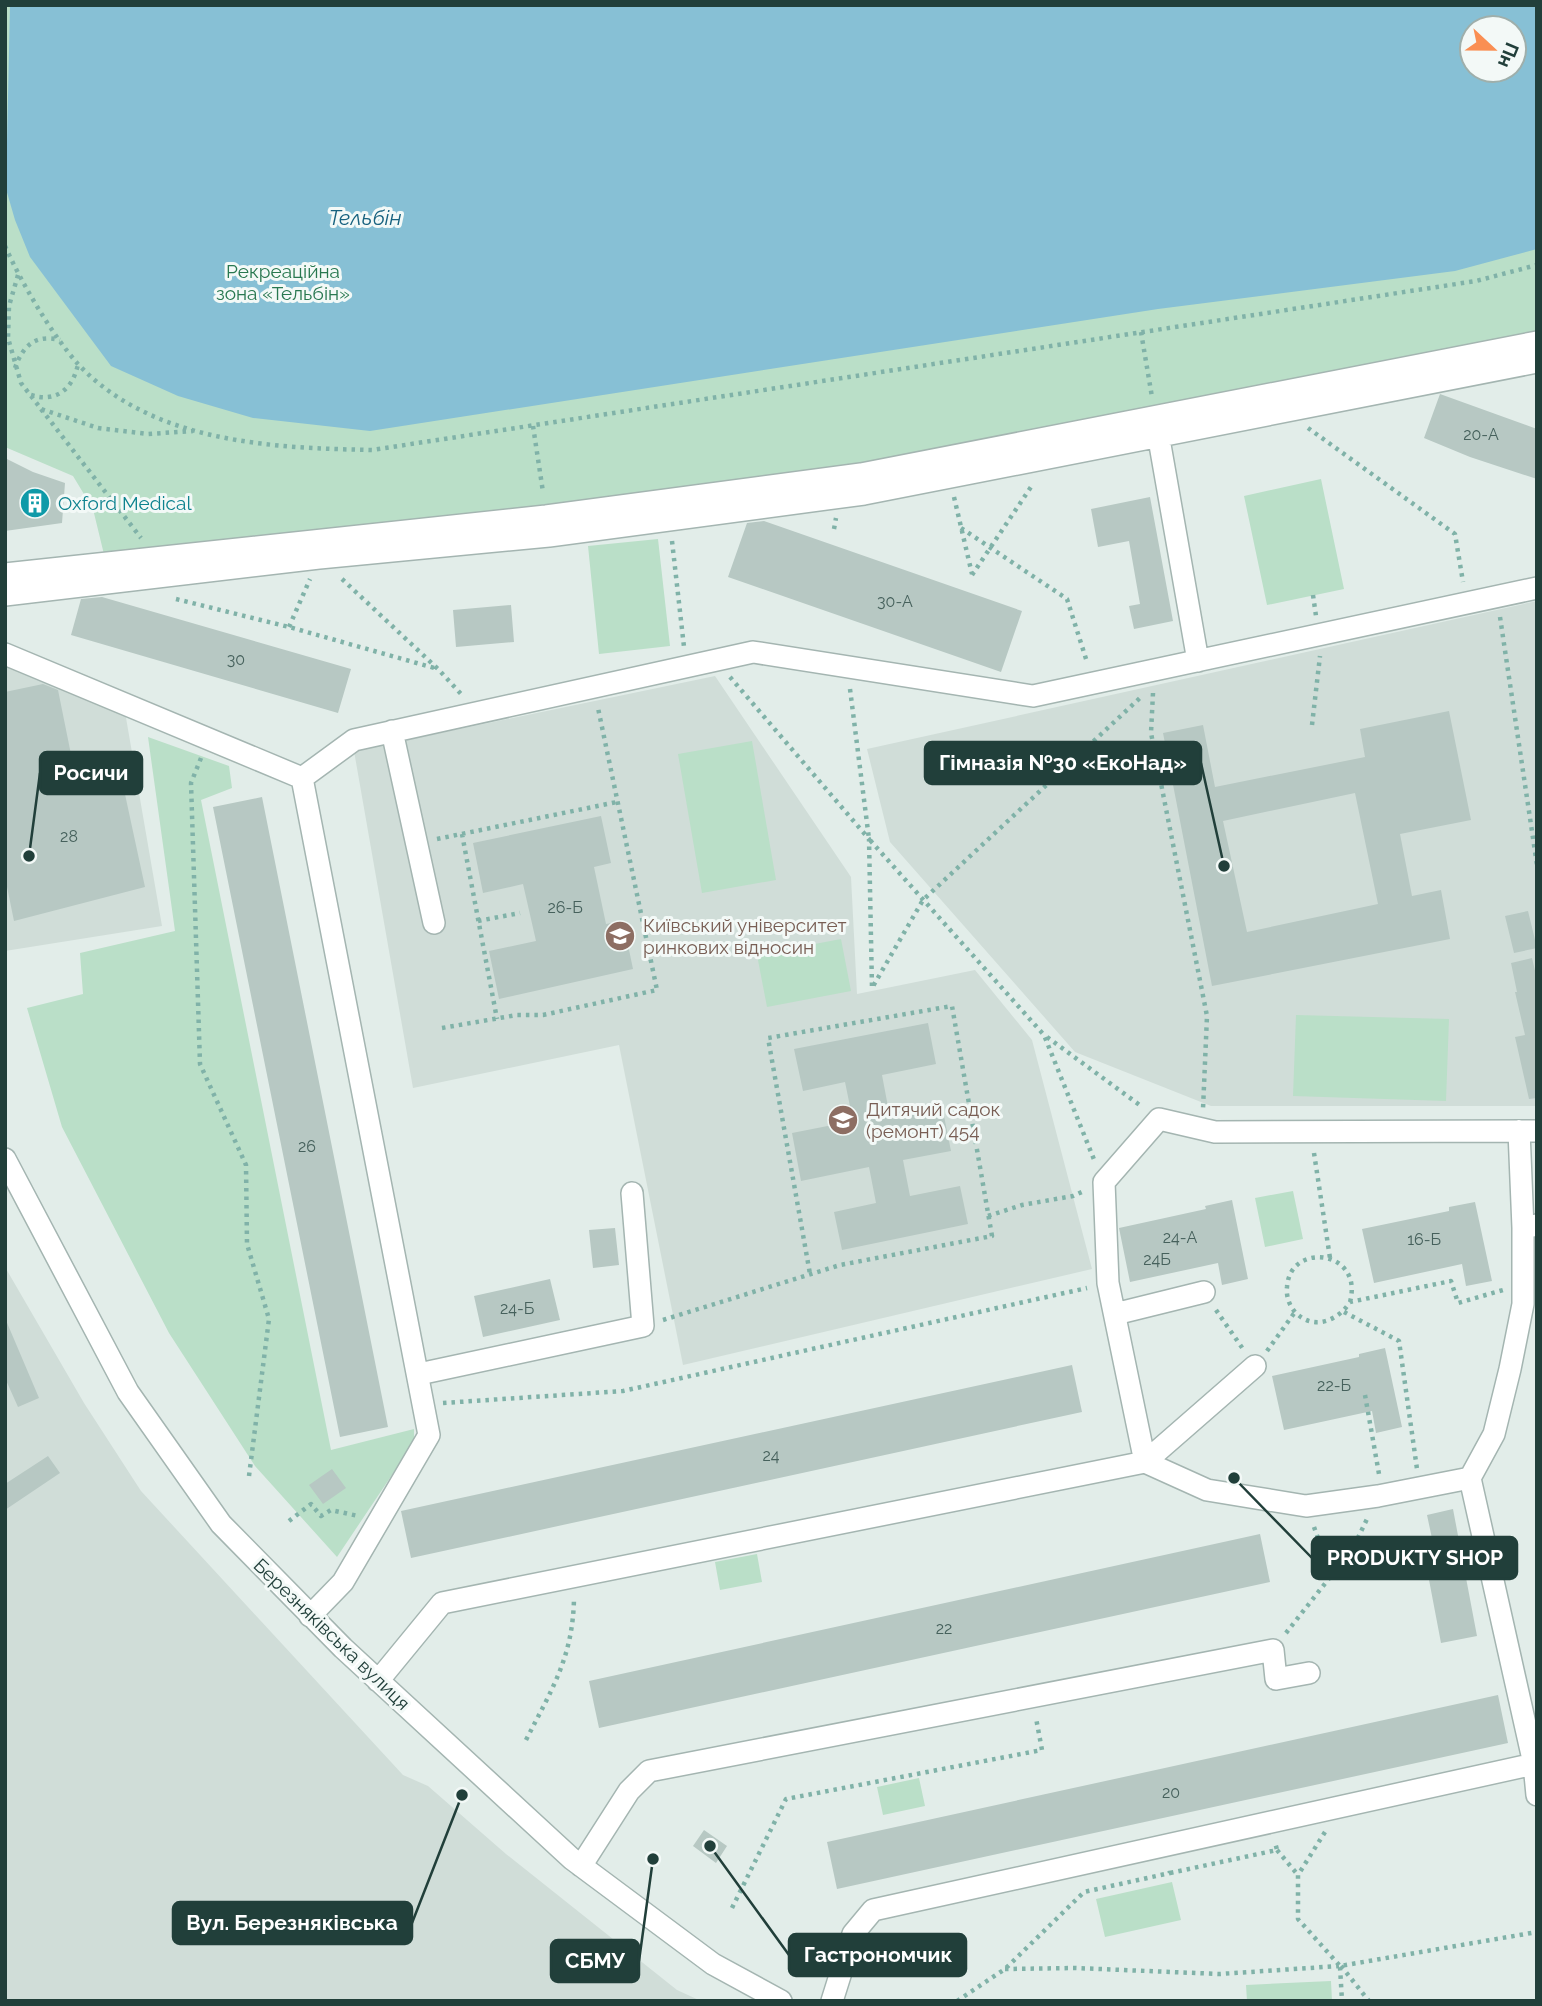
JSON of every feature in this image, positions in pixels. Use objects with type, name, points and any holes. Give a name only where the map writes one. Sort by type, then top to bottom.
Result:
[{"type":"street","points":[[5,594],[162,566],[848,476],[1537,342]]},
{"type":"street","points":[[5,575],[319,558],[549,536],[864,494],[1050,457],[1156,417],[1284,412],[1537,362]]},
{"type":"street","points":[[1156,417],[1198,661]]},
{"type":"street","points":[[302,778],[354,740],[753,652],[1032,696],[1537,588]]},
{"type":"street","points":[[5,654],[302,778]]},
{"type":"street","points":[[391,731],[434,923]]},
{"type":"street","points":[[302,778],[429,1435],[343,1581],[310,1616]]},
{"type":"street","points":[[1145,1462],[1108,1283],[1104,1182],[1159,1119],[1215,1132],[1528,1131],[1530,1226],[1523,1304],[1493,1434],[1469,1478],[1534,1764],[1537,1796]]},
{"type":"street","name":"Березняківська вулиця","points":[[5,1159],[128,1392],[221,1524],[310,1616],[378,1681],[581,1866],[713,1964],[780,2001]]},
{"type":"street","points":[[419,1374],[643,1326],[632,1193]]},
{"type":"street","points":[[1115,1314],[1204,1292]]},
{"type":"street","points":[[378,1681],[442,1603],[1145,1462],[1255,1366]]},
{"type":"street","points":[[1145,1462],[1207,1490],[1306,1506],[1469,1478]]},
{"type":"street","points":[[581,1866],[629,1791],[649,1771],[1273,1650],[1276,1679],[1309,1673]]},
{"type":"street","points":[[832,2001],[853,1934],[873,1910],[1534,1764]]},
{"type":"path","points":[[5,246],[18,274],[78,364],[106,389],[134,406],[165,421],[248,442],[299,448],[372,450],[1476,281],[1537,265]]},
{"type":"path","points":[[18,274],[9,306],[8,338],[21,383],[162,566],[164,596],[289,626],[438,669]]},
{"type":"path","points":[[1141,332],[1156,417]]},
{"type":"path","points":[[15,368],[24,348],[32,341],[43,338],[61,341]]},
{"type":"path","points":[[30,394],[50,398],[61,394],[69,386],[78,364]]},
{"type":"path","points":[[41,409],[98,428],[149,434],[198,431]]},
{"type":"path","points":[[1284,412],[1455,534],[1466,602]]},
{"type":"path","points":[[533,426],[543,492]]},
{"type":"path","points":[[950,477],[972,575],[1050,457]]},
{"type":"path","points":[[670,520],[687,667]]},
{"type":"path","points":[[961,528],[1067,599],[1094,683]]},
{"type":"path","points":[[289,626],[319,558],[438,669],[478,713]]},
{"type":"path","points":[[1497,597],[1537,865]]},
{"type":"path","points":[[716,660],[869,839],[1044,1035],[1159,1119]]},
{"type":"path","points":[[848,667],[869,839],[873,988],[923,900],[1153,686],[1151,733],[1207,1016],[1203,1129]]},
{"type":"path","points":[[442,1028],[517,1015],[543,1015],[657,990],[595,687]]},
{"type":"path","points":[[208,738],[191,783],[200,1064],[246,1165],[247,1244],[269,1320],[249,1476]]},
{"type":"path","points":[[416,844],[617,802]]},
{"type":"path","points":[[462,834],[497,1019]]},
{"type":"path","points":[[478,921],[520,914]]},
{"type":"path","points":[[643,1326],[840,1265],[992,1236],[952,1006],[768,1038],[810,1274]]},
{"type":"path","points":[[988,1216],[1022,1205],[1073,1196],[1104,1182],[1044,1035]]},
{"type":"path","points":[[1310,1132],[1330,1258]]},
{"type":"path","points":[[1320,1256],[1330,1258],[1340,1263],[1347,1271],[1353,1292],[1350,1303],[1344,1312],[1325,1322],[1304,1319],[1295,1312],[1286,1292],[1287,1281],[1299,1263],[1320,1256]]},
{"type":"path","points":[[1350,1303],[1451,1281],[1458,1303],[1524,1284]]},
{"type":"path","points":[[424,1404],[623,1391],[1108,1283]]},
{"type":"path","points":[[1204,1292],[1255,1366],[1295,1312]]},
{"type":"path","points":[[1344,1312],[1399,1341],[1420,1487]]},
{"type":"path","points":[[1273,1650],[1353,1548],[1380,1495],[1364,1395]]},
{"type":"path","points":[[289,1521],[311,1504],[321,1516],[331,1510],[380,1520]]},
{"type":"path","points":[[1306,1506],[1331,1576]]},
{"type":"path","points":[[526,1740],[561,1672],[573,1628],[574,1576]]},
{"type":"path","points":[[732,1908],[786,1799],[1042,1750],[1032,1697]]},
{"type":"path","points":[[1344,1806],[1298,1875],[1298,1919],[1369,2001]]},
{"type":"path","points":[[1272,1821],[1277,1850],[1298,1875]]},
{"type":"path","points":[[1170,1873],[1277,1850]]},
{"type":"path","points":[[957,2001],[1005,1969],[1084,1892]]},
{"type":"path","points":[[1005,1969],[1075,1968],[1220,1974],[1340,1966],[1537,1933]]},
{"type":"path","points":[[1340,1966],[1342,2001]]},
{"type":"shaded area","points":[[1537,601],[1537,1106],[1211,1106],[1075,1052],[890,842],[867,749]]},
{"type":"shaded area","points":[[5,664],[125,712],[162,926],[5,951]]},
{"type":"shaded area","points":[[715,676],[851,877],[857,994],[975,970],[1032,1040],[1092,1269],[683,1365],[619,1045],[413,1088],[354,751]]},
{"type":"shaded area","points":[[5,1267],[84,1403],[141,1491],[403,1775],[428,1786],[506,1854],[677,1990],[701,2001],[5,2001]]},
{"type":"green space","name":"Тельбін","points":[[5,5],[1537,5],[1537,370],[109,575],[93,509],[73,476],[5,447]]},
{"type":"green space","points":[[1321,479],[1344,589],[1267,605],[1244,496]]},
{"type":"green space","points":[[658,539],[670,646],[599,654],[588,546]]},
{"type":"green space","points":[[148,737],[229,766],[232,788],[201,800],[331,1450],[414,1429],[414,1442],[337,1557],[255,1466],[169,1333],[62,1127],[27,1008],[83,994],[80,953],[175,931]]},
{"type":"green space","points":[[752,741],[776,880],[702,893],[678,754]]},
{"type":"green space","points":[[841,939],[851,991],[767,1007],[757,955]]},
{"type":"green space","points":[[1296,1015],[1449,1019],[1446,1101],[1293,1096]]},
{"type":"green space","points":[[1293,1191],[1303,1239],[1265,1247],[1255,1198]]},
{"type":"green space","points":[[757,1554],[762,1582],[720,1590],[715,1562]]},
{"type":"green space","points":[[919,1778],[925,1806],[883,1815],[877,1787]]},
{"type":"green space","points":[[1172,1882],[1181,1920],[1105,1937],[1096,1899]]},
{"type":"green space","points":[[1331,1981],[1332,2001],[1247,2001],[1246,1985]]},
{"type":"water","name":"Тельбін","points":[[10,5],[1537,5],[1537,249],[1455,271],[1158,309],[370,431],[253,418],[178,396],[111,366],[30,257],[6,189]]},
{"type":"building","points":[[1440,394],[1537,429],[1537,479],[1470,457],[1424,438]]},
{"type":"building","name":"Oxford Medical","points":[[5,458],[33,472],[65,483],[62,523],[5,531]]},
{"type":"building","points":[[1150,497],[1173,621],[1134,629],[1129,606],[1140,604],[1129,541],[1098,547],[1091,509]]},
{"type":"building","points":[[764,521],[1022,611],[1001,672],[728,577],[747,523]]},
{"type":"building","points":[[102,597],[351,669],[338,713],[71,635],[81,599]]},
{"type":"building","points":[[511,605],[514,642],[456,647],[453,610]]},
{"type":"building","points":[[43,684],[58,690],[79,794],[123,785],[145,887],[14,921],[5,877],[5,692]]},
{"type":"building","points":[[1449,711],[1471,820],[1400,834],[1412,896],[1441,890],[1450,939],[1212,986],[1163,733],[1203,725],[1215,787],[1365,757],[1360,729]],"holes":[[[1355,793],[1378,904],[1247,932],[1223,821]]]},
{"type":"building","points":[[262,797],[388,1427],[340,1437],[213,807]]},
{"type":"building","name":"Київський університет ринкових відносин","points":[[601,816],[611,863],[594,867],[606,924],[623,921],[633,969],[499,999],[489,951],[536,941],[523,884],[483,893],[473,843]]},
{"type":"building","points":[[1528,911],[1537,948],[1514,953],[1505,916]]},
{"type":"building","points":[[1532,958],[1537,979],[1537,1098],[1529,1099],[1515,1037],[1525,1035],[1511,963]]},
{"type":"building","points":[[928,1023],[936,1064],[882,1075],[889,1112],[941,1101],[951,1151],[903,1160],[910,1196],[960,1186],[968,1224],[842,1250],[834,1212],[876,1203],[869,1167],[801,1181],[792,1133],[853,1121],[845,1082],[803,1091],[794,1049]]},
{"type":"building","points":[[1232,1200],[1248,1279],[1222,1285],[1218,1263],[1130,1282],[1119,1228],[1206,1209],[1205,1206]]},
{"type":"building","points":[[1475,1202],[1492,1281],[1466,1286],[1462,1264],[1374,1283],[1362,1229],[1449,1211],[1449,1207]]},
{"type":"building","points":[[615,1228],[619,1265],[593,1268],[589,1230]]},
{"type":"building","points":[[550,1279],[560,1320],[483,1337],[474,1296]]},
{"type":"building","points":[[5,1318],[39,1398],[18,1407],[5,1378]]},
{"type":"building","points":[[1385,1348],[1402,1427],[1376,1433],[1372,1411],[1284,1430],[1272,1376],[1359,1357],[1359,1354]]},
{"type":"building","points":[[1072,1365],[1082,1412],[411,1558],[401,1511]]},
{"type":"building","points":[[48,1456],[60,1473],[5,1510],[5,1484]]},
{"type":"building","points":[[332,1469],[346,1488],[323,1504],[309,1485]]},
{"type":"building","points":[[1453,1509],[1477,1636],[1441,1643],[1426,1564],[1437,1562],[1427,1515]]},
{"type":"building","points":[[1260,1534],[1270,1582],[599,1728],[589,1681]]},
{"type":"building","points":[[1498,1695],[1508,1743],[837,1889],[827,1842]]},
{"type":"building","points":[[704,1830],[727,1846],[716,1863],[693,1846]]},
{"type":"place","name":"Oxford Medical","points":[[35,503]]},
{"type":"place","name":"Росичи","points":[[29,856]]},
{"type":"place","name":"Гімназія №30 «ЕкоНад»","points":[[1224,866]]},
{"type":"place","name":"Київський університет ринкових відносин","points":[[620,936]]},
{"type":"place","name":"Дитячий садок (ремонт) 454","points":[[843,1120]]},
{"type":"place","name":"PRODUKTY SHOP","points":[[1234,1478]]},
{"type":"place","name":"Вул. Березняківська","points":[[462,1795]]},
{"type":"place","name":"Гастрономчик","points":[[710,1846]]},
{"type":"place","name":"СБМУ","points":[[653,1859]]},
{"type":"park label","name":"Рекреаційна зона «Тельбін»","points":[[283,282]]}]
